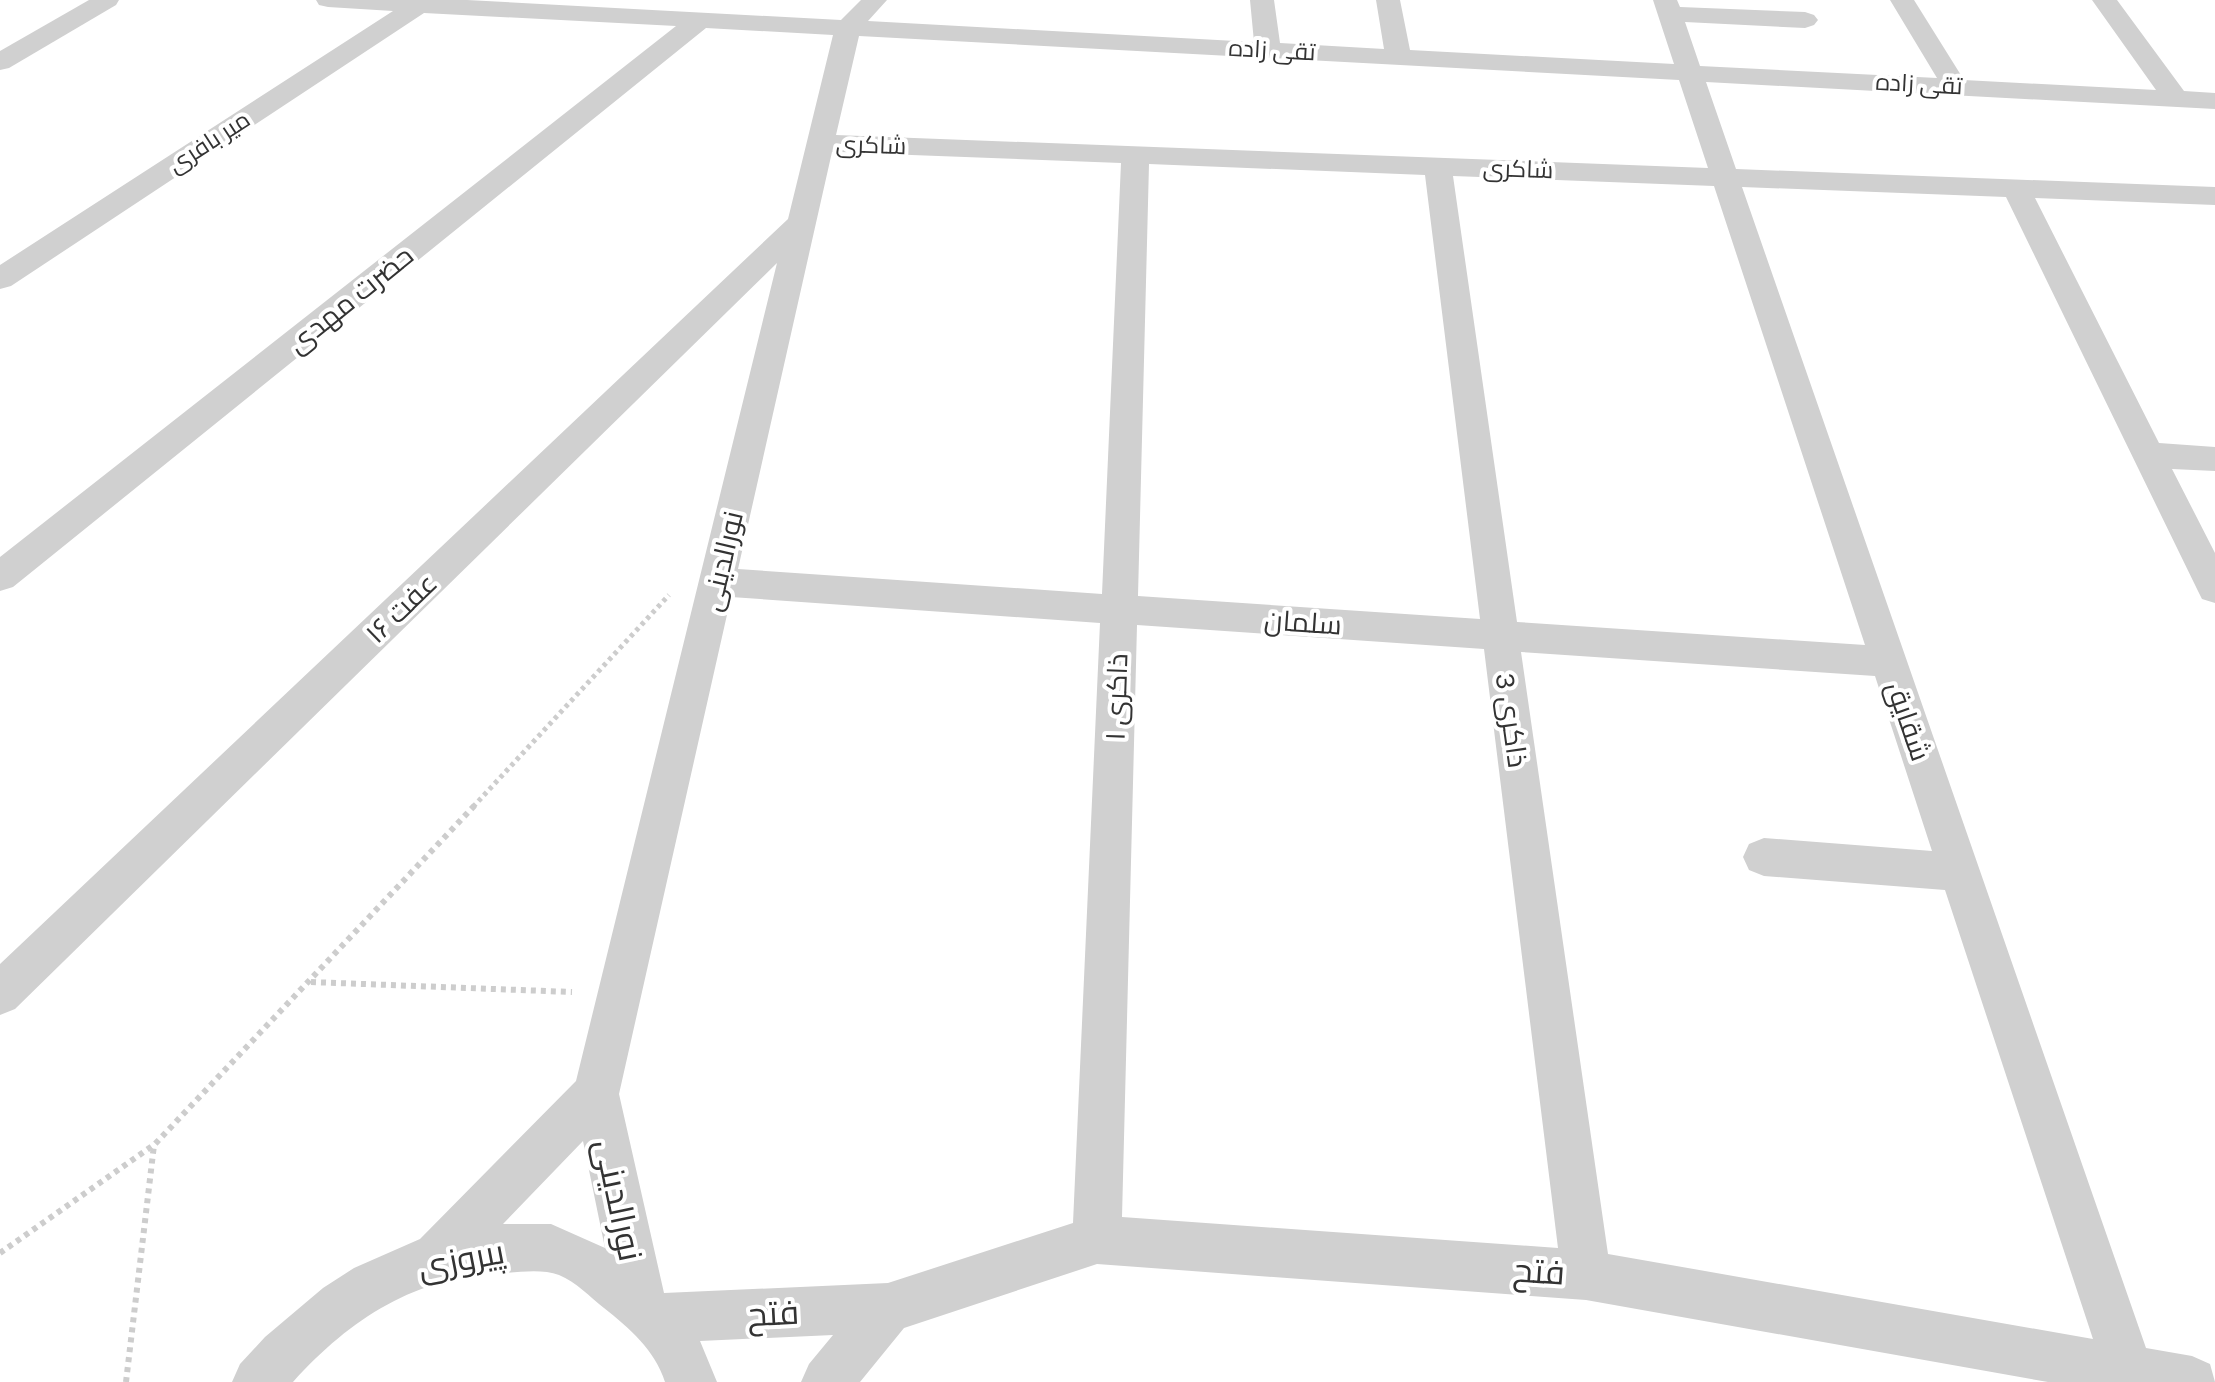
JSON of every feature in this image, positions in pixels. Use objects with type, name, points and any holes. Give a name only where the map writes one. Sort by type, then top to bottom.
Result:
[{"type":"street","points":[[0,62],[107,0]]},
{"type":"street","name":"تقی زاده","points":[[328,0],[419,5],[560,6],[700,20],[2215,101]]},
{"type":"street","points":[[825,0],[848,27],[875,0]]},
{"type":"street","points":[[1262,0],[1268,50]]},
{"type":"street","points":[[1388,0],[1398,57]]},
{"type":"street","points":[[1902,0],[1954,85]]},
{"type":"street","points":[[2104,0],[2176,99]]},
{"type":"street","name":"میر بافری","points":[[0,279],[419,5]]},
{"type":"street","points":[[1668,7],[1805,20]]},
{"type":"street","name":"شقایق","points":[[1668,7],[2128,1369]]},
{"type":"street","name":"حضرت مهدی","points":[[0,577],[700,20]]},
{"type":"street","name":"نورالدینی","points":[[649,1312],[596,1094],[848,27]]},
{"type":"street","name":"شاکری","points":[[821,143],[2215,196]]},
{"type":"street","name":"ذاکری ۱","points":[[1097,1240],[1135,154]]},
{"type":"street","name":"ذاکری 3","points":[[1438,166],[1586,1275]]},
{"type":"street","points":[[2016,188],[2215,589]]},
{"type":"street","name":"عفت ۱۶","points":[[0,994],[803,221]]},
{"type":"street","points":[[2149,455],[2215,459]]},
{"type":"street","name":"سلمان","points":[[717,582],[1889,662]]},
{"type":"street","points":[[1764,857],[1959,872]]},
{"type":"street","name":"نورالدینی","points":[[437,1257],[596,1094]]},
{"type":"street","name":"فتح","points":[[649,1312],[888,1308],[1097,1240],[1586,1275],[2192,1382]]},
{"type":"street","name":"پیروزی","points":[[247,1382],[272,1366],[334,1308],[385,1278],[437,1257],[488,1247],[555,1249],[583,1261],[649,1312],[687,1366],[691,1382]]},
{"type":"street","points":[[827,1382],[888,1308]]},
{"type":"path","points":[[0,1253],[155,1144],[311,982],[686,577],[717,582]]},
{"type":"path","points":[[311,982],[621,994]]},
{"type":"path","points":[[126,1382],[155,1144]]}]
